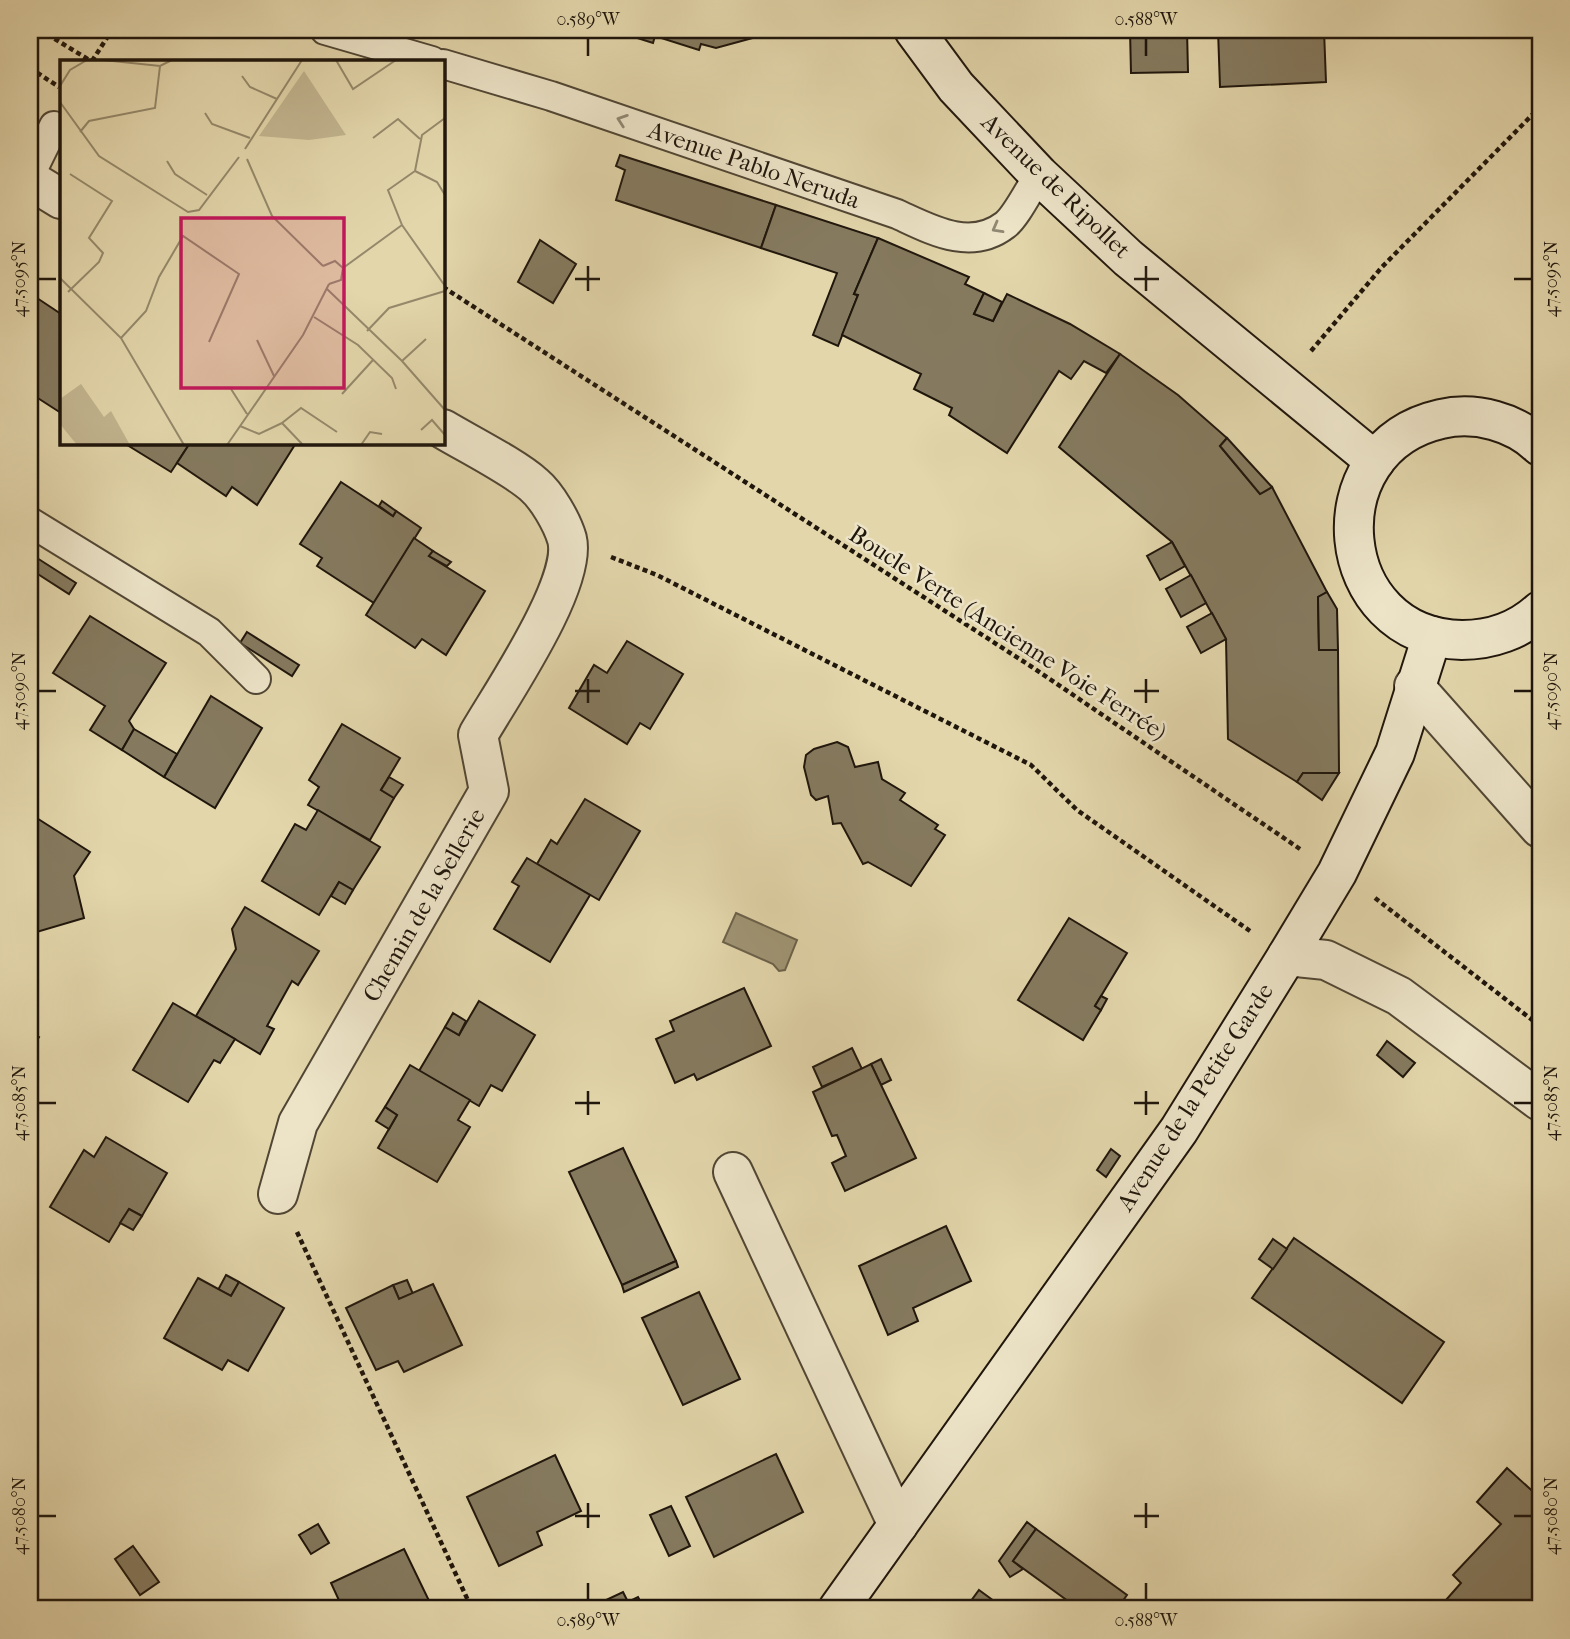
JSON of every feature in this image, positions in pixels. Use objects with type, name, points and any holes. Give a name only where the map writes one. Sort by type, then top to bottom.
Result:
[{"type":"street","name":"Avenue de Ripollet","points":[[914,30],[956,87],[1039,176],[1128,258],[1375,461]]},
{"type":"street","points":[[30,180],[60,198]]},
{"type":"street","points":[[1540,446],[1525,434],[1499,422],[1459,416],[1418,426],[1395,441],[1375,461],[1361,486],[1354,513],[1353,542],[1360,570],[1384,606],[1406,624],[1432,636],[1460,640],[1488,638],[1514,628],[1540,611]]},
{"type":"street","points":[[444,430],[534,485],[554,511],[568,541]]},
{"type":"street","name":"Chemin de la Sellerie","points":[[278,1194],[298,1123],[489,791],[478,735],[552,606],[564,576],[568,541]]},
{"type":"street","name":"Avenue de la Petite Garde","points":[[838,1609],[1179,1130],[1287,956],[1337,873],[1395,753],[1432,636]]},
{"type":"street","points":[[1414,686],[1540,828]]},
{"type":"street","points":[[1287,956],[1326,960],[1399,996],[1540,1101]]},
{"type":"street","points":[[733,1172],[898,1525]]},
{"type":"lane","points":[[325,30],[429,60]]},
{"type":"lane","name":"Avenue Pablo Neruda","points":[[444,64],[551,96],[897,214],[950,237],[979,237],[1006,225],[1039,176]]},
{"type":"lane","points":[[30,175],[54,126]]},
{"type":"lane","points":[[30,522],[209,632],[256,679]]},
{"type":"path","points":[[40,30],[89,60]]},
{"type":"path","points":[[92,60],[112,30]]},
{"type":"path","points":[[30,68],[60,87]]},
{"type":"path","points":[[1306,356],[1382,267],[1540,107]]},
{"type":"path","name":"Boucle Verte (Ancienne Voie Ferrée)","points":[[444,288],[1032,667],[1399,914],[1540,1026]]},
{"type":"path","points":[[568,541],[657,575],[1031,765],[1077,810],[1287,956]]},
{"type":"path","points":[[278,1194],[319,1276],[472,1609]]},
{"type":"shaded area","points":[[736,913],[797,940],[785,970],[779,971],[773,964],[723,942]]},
{"type":"building","points":[[612,30],[778,31],[716,48],[701,44],[699,50],[655,36],[653,43]]},
{"type":"building","points":[[1130,30],[1187,30],[1188,72],[1131,73]]},
{"type":"building","points":[[1218,30],[1324,30],[1326,82],[1220,87]]},
{"type":"building","points":[[620,155],[776,205],[761,248],[616,200],[625,170],[616,166]]},
{"type":"building","points":[[776,205],[878,238],[854,294],[858,295],[838,346],[813,335],[837,273],[761,248]]},
{"type":"building","points":[[878,238],[969,277],[965,284],[984,293],[974,314],[993,321],[1007,294],[1070,324],[1120,354],[1106,373],[1084,361],[1071,379],[1059,371],[1007,453],[949,415],[952,408],[914,389],[921,374],[842,335],[858,295],[854,294]]},
{"type":"building","points":[[540,240],[576,264],[553,303],[518,282]]},
{"type":"building","points":[[984,293],[1002,302],[993,321],[974,314]]},
{"type":"building","points":[[37,298],[60,313],[60,412],[30,393],[30,309]]},
{"type":"building","points":[[1120,354],[1178,395],[1227,438],[1220,446],[1260,494],[1272,487],[1327,592],[1318,597],[1319,650],[1338,650],[1339,773],[1303,773],[1297,782],[1228,739],[1226,639],[1172,542],[1059,447]]},
{"type":"building","points":[[1227,438],[1272,487],[1260,494],[1220,446]]},
{"type":"building","points":[[126,444],[189,444],[171,472]]},
{"type":"building","points":[[189,444],[295,444],[257,505],[232,487],[226,496],[177,463]]},
{"type":"building","points":[[341,482],[393,516],[396,511],[421,528],[374,603],[317,566],[322,558],[300,544]]},
{"type":"building","points":[[382,501],[396,511],[393,516],[379,506]]},
{"type":"building","points":[[414,538],[433,551],[429,556],[485,591],[446,655],[422,639],[415,648],[366,615]]},
{"type":"building","points":[[1172,542],[1185,566],[1160,580],[1147,556]]},
{"type":"building","points":[[433,551],[451,562],[447,566],[429,556]]},
{"type":"building","points":[[37,558],[76,583],[69,594],[30,569]]},
{"type":"building","points":[[1191,575],[1206,603],[1181,617],[1166,589]]},
{"type":"building","points":[[1327,592],[1337,609],[1338,650],[1319,650],[1318,597]]},
{"type":"building","points":[[1212,613],[1226,639],[1201,653],[1187,627]]},
{"type":"building","points":[[90,616],[166,663],[129,721],[134,729],[122,750],[90,730],[105,706],[53,673]]},
{"type":"building","points":[[247,632],[299,665],[292,676],[240,643]]},
{"type":"building","points":[[627,641],[683,674],[650,729],[640,723],[627,744],[569,708],[594,665],[607,673]]},
{"type":"building","points":[[211,696],[262,728],[215,808],[164,777]]},
{"type":"building","points":[[342,724],[400,758],[381,790],[394,798],[370,840],[308,805],[319,787],[309,780]]},
{"type":"building","points":[[134,729],[177,754],[164,777],[122,750]]},
{"type":"building","points":[[837,742],[848,747],[855,767],[878,762],[882,779],[905,793],[900,800],[938,825],[935,829],[945,835],[911,886],[868,862],[863,864],[841,823],[833,824],[828,796],[816,800],[811,795],[804,767],[806,755],[814,749]]},
{"type":"building","points":[[1303,773],[1339,773],[1322,800],[1297,782]]},
{"type":"building","points":[[389,777],[403,785],[394,798],[381,790]]},
{"type":"building","points":[[585,799],[640,831],[599,900],[537,864],[551,840],[557,844]]},
{"type":"building","points":[[318,810],[380,847],[353,890],[339,882],[319,915],[262,881],[295,824],[306,830]]},
{"type":"building","points":[[32,815],[90,852],[74,876],[84,918],[30,934]]},
{"type":"building","points":[[527,858],[590,895],[550,962],[494,929],[519,886],[512,882]]},
{"type":"building","points":[[339,882],[353,890],[345,904],[331,896]]},
{"type":"building","points":[[245,907],[319,951],[298,985],[292,981],[267,1026],[274,1029],[260,1054],[196,1016],[236,949],[232,929]]},
{"type":"building","points":[[1069,918],[1127,953],[1095,1006],[1101,1010],[1083,1040],[1018,1000]]},
{"type":"building","points":[[744,988],[771,1046],[697,1080],[694,1074],[675,1083],[656,1039],[674,1031],[670,1021]]},
{"type":"building","points":[[1101,996],[1107,999],[1101,1010],[1095,1006]]},
{"type":"building","points":[[479,1001],[535,1035],[502,1091],[491,1085],[479,1106],[419,1071],[445,1027],[459,1035]]},
{"type":"building","points":[[173,1003],[235,1039],[220,1063],[214,1060],[188,1102],[133,1070]]},
{"type":"building","points":[[453,1013],[466,1021],[459,1035],[445,1027]]},
{"type":"building","points":[[30,1031],[39,1037],[30,1052]]},
{"type":"building","points":[[1387,1041],[1415,1063],[1403,1077],[1377,1055]]},
{"type":"building","points":[[852,1048],[862,1069],[822,1087],[813,1067]]},
{"type":"building","points":[[881,1059],[891,1080],[881,1085],[871,1064]]},
{"type":"building","points":[[871,1064],[916,1158],[845,1191],[832,1163],[846,1156],[837,1135],[832,1136],[813,1092]]},
{"type":"building","points":[[410,1065],[470,1100],[458,1120],[470,1127],[437,1182],[378,1148],[397,1115],[385,1107]]},
{"type":"building","points":[[385,1107],[397,1115],[389,1129],[376,1121]]},
{"type":"building","points":[[106,1137],[167,1173],[142,1216],[129,1209],[109,1242],[50,1207],[84,1150],[94,1157]]},
{"type":"building","points":[[623,1148],[676,1261],[622,1285],[569,1172]]},
{"type":"building","points":[[1111,1149],[1120,1156],[1106,1177],[1097,1170]]},
{"type":"building","points":[[129,1209],[142,1216],[133,1230],[120,1223]]},
{"type":"building","points":[[946,1226],[971,1281],[913,1308],[918,1321],[888,1335],[859,1266]]},
{"type":"building","points":[[1294,1238],[1444,1342],[1402,1403],[1252,1298]]},
{"type":"building","points":[[1273,1239],[1287,1249],[1273,1269],[1259,1259]]},
{"type":"building","points":[[676,1261],[678,1267],[624,1292],[622,1285]]},
{"type":"building","points":[[226,1275],[239,1282],[231,1296],[218,1290]]},
{"type":"building","points":[[198,1278],[231,1296],[239,1282],[284,1308],[248,1371],[228,1360],[222,1370],[164,1338]]},
{"type":"building","points":[[407,1280],[413,1294],[399,1299],[393,1285]]},
{"type":"building","points":[[433,1284],[462,1345],[404,1372],[398,1361],[376,1370],[346,1308],[393,1285],[399,1299]]},
{"type":"building","points":[[699,1292],[740,1379],[683,1405],[642,1318]]},
{"type":"building","points":[[776,1454],[803,1512],[714,1557],[686,1497]]},
{"type":"building","points":[[555,1455],[581,1511],[537,1532],[542,1545],[499,1566],[467,1497]]},
{"type":"building","points":[[1507,1468],[1540,1498],[1536,1504],[1540,1508],[1540,1599],[1530,1609],[1438,1609],[1461,1583],[1453,1575],[1501,1524],[1477,1502]]},
{"type":"building","points":[[671,1506],[690,1546],[669,1556],[650,1515]]},
{"type":"building","points":[[1027,1522],[1036,1529],[1013,1561],[1023,1569],[1010,1577],[999,1561]]},
{"type":"building","points":[[318,1524],[329,1543],[311,1554],[299,1535]]},
{"type":"building","points":[[1036,1529],[1127,1595],[1117,1609],[1079,1609],[1013,1561]]},
{"type":"building","points":[[133,1546],[159,1582],[140,1595],[115,1559]]},
{"type":"building","points":[[404,1549],[433,1609],[343,1609],[331,1583]]},
{"type":"building","points":[[979,1590],[998,1604],[994,1609],[965,1609]]},
{"type":"building","points":[[623,1592],[628,1602],[612,1609],[587,1609]]},
{"type":"building","points":[[638,1597],[644,1609],[612,1609],[628,1602]]}]
